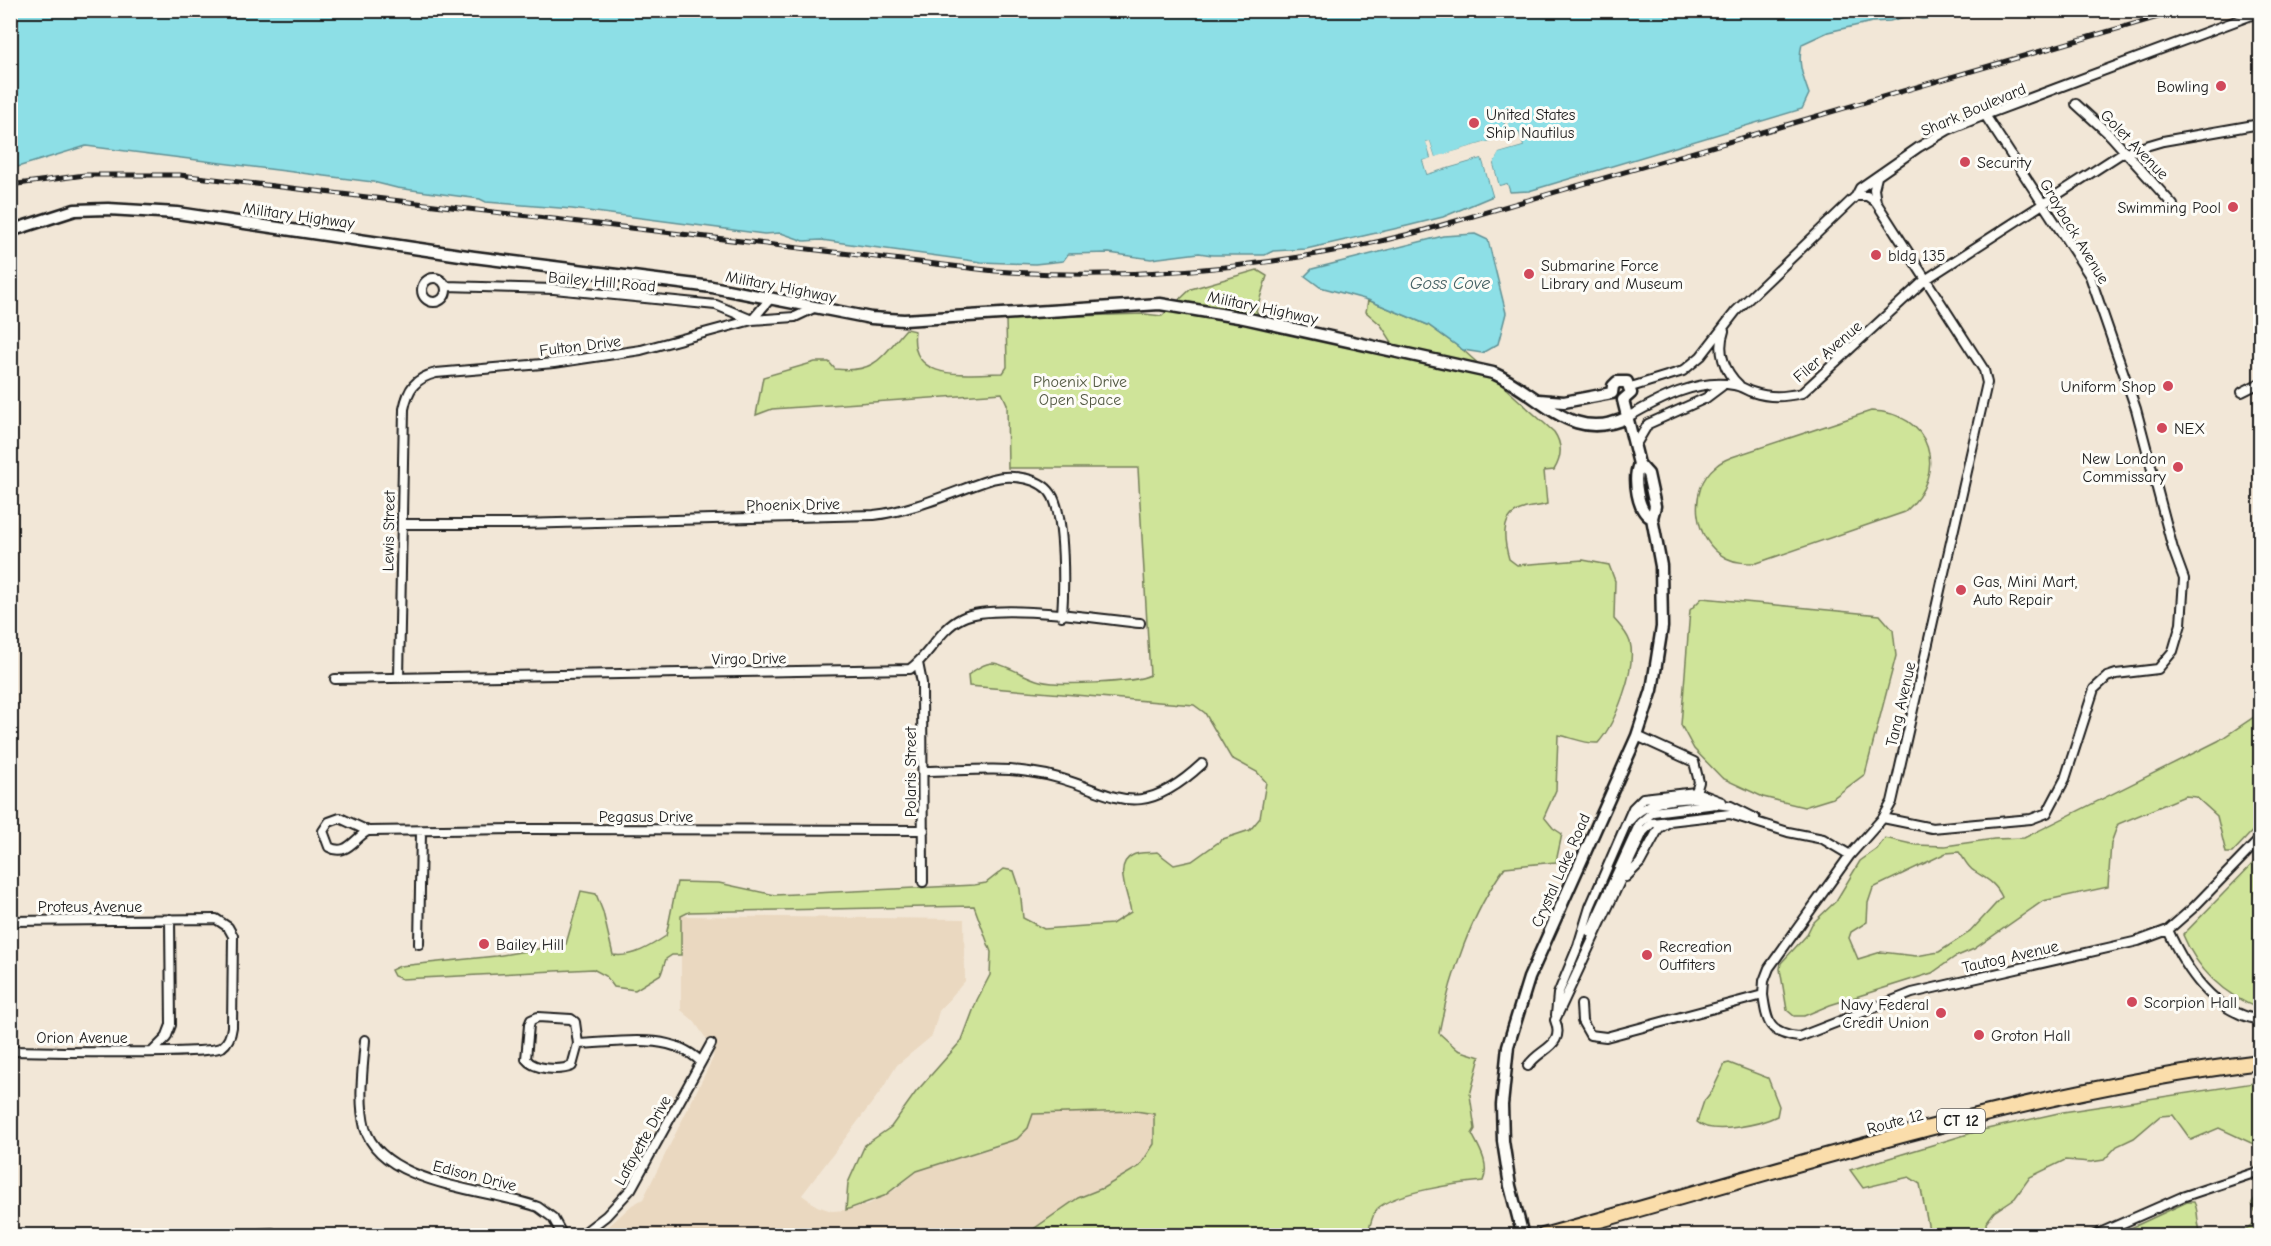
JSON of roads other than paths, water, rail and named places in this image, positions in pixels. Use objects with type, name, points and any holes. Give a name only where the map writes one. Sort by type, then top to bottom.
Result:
[{"type":"highway","name":"Route 12","points":[[1543,1236],[1989,1114],[2126,1084],[2260,1062]]},
{"type":"street","points":[[2232,10],[2236,20]]},
{"type":"street","name":"Shark Boulevard","points":[[1631,387],[1683,371],[1701,356],[1736,311],[1856,196],[1860,188],[1919,147],[1948,130],[2260,12]]},
{"type":"street","name":"Golet Avenue","points":[[2076,104],[2126,152],[2173,206]]},
{"type":"street","name":"Grayback Avenue","points":[[1883,818],[1932,828],[2031,819],[2047,813],[2065,779],[2094,688],[2107,677],[2116,674],[2158,669],[2173,651],[2181,624],[2184,579],[2173,549],[2136,409],[2090,276],[1985,116]]},
{"type":"street","name":"Filer Avenue","points":[[1628,417],[1692,387],[1741,387],[1774,397],[1802,393],[1925,280],[2126,152],[2163,141],[2260,124]]},
{"type":"street","points":[[1876,202],[1874,189],[1877,177]]},
{"type":"street","points":[[1856,196],[1867,195],[1876,202]]},
{"type":"street","name":"Tang Avenue","points":[[1763,995],[1764,981],[1769,968],[1850,855],[1883,818],[1892,802],[1987,383],[1984,370],[1876,202]]},
{"type":"street","name":"Military Highway","points":[[10,231],[75,210],[108,209],[177,213],[474,257],[712,287],[871,318],[904,320],[1131,304],[1181,306],[1493,373],[1510,381],[1567,420],[1582,425],[1600,427],[1628,417]]},
{"type":"street","name":"Bailey Hill Road","points":[[446,286],[554,289],[716,305],[752,320]]},
{"type":"street","points":[[752,320],[770,298]]},
{"type":"street","name":"Fulton Drive","points":[[411,387],[425,376],[436,373],[608,356],[641,350],[752,320],[795,317],[814,308]]},
{"type":"street","points":[[1726,324],[1721,338],[1721,355],[1726,370],[1741,387]]},
{"type":"street","points":[[1620,381],[1627,382],[1631,387],[1630,396],[1623,400],[1618,400],[1612,393],[1613,386],[1620,381]]},
{"type":"street","points":[[2242,392],[2260,383]]},
{"type":"street","points":[[1635,446],[1648,424],[1706,398],[1722,386]]},
{"type":"street","name":"Lewis Street","points":[[399,678],[404,409],[411,387]]},
{"type":"street","name":"Military Highway","points":[[1538,399],[1564,402],[1612,393]]},
{"type":"street","name":"Crystal Lake Road","points":[[1523,1236],[1510,1186],[1503,1141],[1502,1105],[1508,1046],[1529,978],[1636,736],[1652,690],[1662,627],[1661,566],[1652,518],[1655,506],[1648,474],[1639,464],[1623,400]]},
{"type":"street","name":"Phoenix Drive","points":[[402,524],[519,524],[874,515],[916,507],[993,479],[1025,478],[1041,485],[1053,496],[1057,510],[1061,543],[1062,616]]},
{"type":"street","points":[[918,663],[951,624],[964,616],[1007,612],[1140,623]]},
{"type":"street","name":"Virgo Drive","points":[[335,679],[910,669],[918,663]]},
{"type":"street","name":"Polaris Street","points":[[918,663],[922,671],[923,882]]},
{"type":"street","points":[[1636,736],[1694,762],[1699,782],[1696,792]]},
{"type":"street","points":[[924,771],[1031,772],[1059,777],[1132,801],[1162,795],[1181,783],[1202,764]]},
{"type":"street","points":[[1528,1066],[1535,1057],[1553,1045],[1558,1031],[1555,1020],[1558,994],[1620,834],[1638,801],[1696,792],[1731,806],[1776,829]]},
{"type":"street","points":[[1620,834],[1640,808],[1650,804],[1714,799]]},
{"type":"street","points":[[1555,1020],[1565,989],[1603,899],[1645,817],[1653,812],[1674,809],[1716,804],[1731,806]]},
{"type":"street","points":[[1555,1020],[1646,827],[1657,821],[1730,814],[1776,829],[1823,839],[1850,855]]},
{"type":"street","name":"Pegasus Drive","points":[[368,831],[355,837],[350,847],[339,851],[329,847],[323,837],[323,831],[329,822],[340,818],[368,831],[924,830]]},
{"type":"street","points":[[419,944],[421,832]]},
{"type":"street","name":"Tautog Avenue","points":[[1763,995],[1770,1025],[1780,1035],[1799,1038],[1912,993],[2138,941],[2168,930],[2193,908],[2260,839]]},
{"type":"street","name":"Proteus Avenue","points":[[10,921],[216,919],[228,927],[232,936],[230,1038],[224,1046],[216,1050],[153,1051]]},
{"type":"street","points":[[153,1051],[166,1038],[171,1025],[170,920]]},
{"type":"street","points":[[2168,930],[2179,955],[2202,988],[2225,1007],[2260,1020]]},
{"type":"street","points":[[1581,1005],[1582,1021],[1590,1035],[1606,1037],[1763,995]]},
{"type":"street","points":[[533,1018],[571,1019],[575,1022],[578,1044],[575,1063],[567,1068],[536,1067],[526,1059],[529,1025],[533,1018]]},
{"type":"street","name":"Edison Drive","points":[[365,1041],[362,1100],[365,1127],[374,1147],[391,1161],[417,1174],[538,1207],[553,1218],[563,1236]]},
{"type":"street","points":[[578,1044],[667,1042],[689,1051],[700,1061]]},
{"type":"street","name":"Lafayette Drive","points":[[580,1236],[606,1216],[631,1189],[711,1044]]},
{"type":"street","name":"Orion Avenue","points":[[10,1051],[153,1051]]},
{"type":"street","points":[[2093,1236],[2182,1197],[2260,1171]]},
{"type":"street","points":[[230,1236],[272,1233]]},
{"type":"water","points":[[10,11],[1982,11],[1922,19],[1908,16],[1828,32],[1802,44],[1800,64],[1809,94],[1802,109],[1529,191],[1510,192],[1507,184],[1499,186],[1493,164],[1498,153],[1523,146],[1519,133],[1511,135],[1504,121],[1508,136],[1435,158],[1430,142],[1427,142],[1431,159],[1423,161],[1427,174],[1482,158],[1493,196],[1443,217],[1306,249],[1273,251],[1265,255],[1199,253],[1151,259],[1109,253],[1068,254],[1063,261],[1035,264],[981,262],[821,240],[804,241],[781,233],[764,234],[572,209],[486,202],[480,199],[397,188],[373,182],[86,146],[11,169]]},
{"type":"water","name":"Goss Cove","points":[[1475,234],[1488,240],[1506,313],[1498,344],[1482,353],[1463,350],[1428,325],[1368,300],[1320,287],[1305,276],[1312,269],[1443,236]]},
{"type":"railway","points":[[10,185],[85,175],[180,175],[995,271],[1102,274],[1208,269],[1313,255],[1418,232],[2182,10]]},
{"type":"place","name":"Bowling","points":[[2221,86]]},
{"type":"place","name":"United States Ship Nautilus","points":[[1474,123]]},
{"type":"place","name":"Security","points":[[1965,162]]},
{"type":"place","name":"Swimming Pool","points":[[2233,207]]},
{"type":"place","name":"bldg 135","points":[[1876,255]]},
{"type":"place","name":"Submarine Force Library and Museum","points":[[1529,274]]},
{"type":"place","name":"Uniform Shop","points":[[2168,386]]},
{"type":"place","name":"NEX","points":[[2162,428]]},
{"type":"place","name":"New London Commissary","points":[[2178,467]]},
{"type":"place","name":"Gas, Mini Mart, Auto Repair","points":[[1961,590]]},
{"type":"place","name":"Bailey Hill","points":[[484,944]]},
{"type":"place","name":"Recreation Outfiters","points":[[1647,955]]},
{"type":"place","name":"Scorpion Hall","points":[[2132,1002]]},
{"type":"place","name":"Navy Federal Credit Union","points":[[1941,1013]]},
{"type":"place","name":"Groton Hall","points":[[1979,1035]]},
{"type":"park label","name":"Phoenix Drive Open Space","points":[[1080,390]]}]
